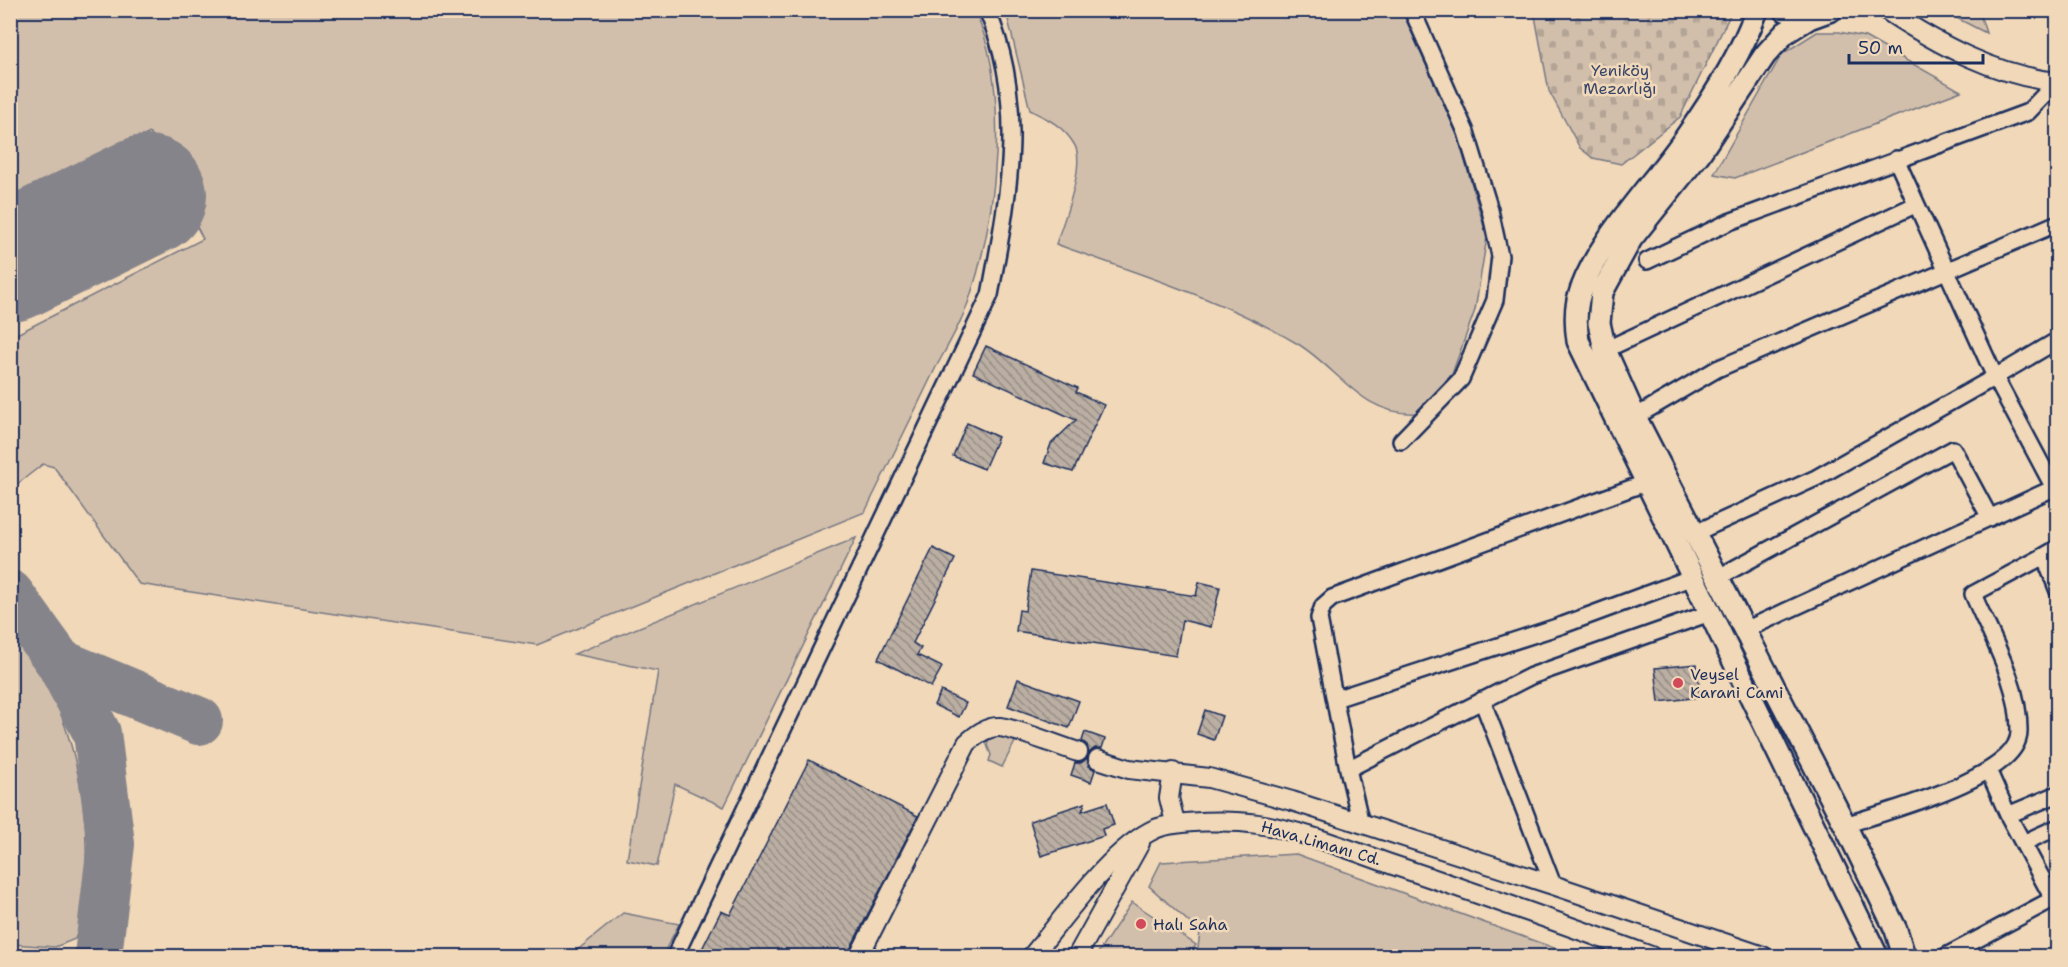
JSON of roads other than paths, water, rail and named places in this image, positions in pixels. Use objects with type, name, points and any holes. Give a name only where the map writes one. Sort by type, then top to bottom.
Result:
[{"type":"main road","points":[[1757,10],[1751,26],[1704,109],[1686,137],[1610,239],[1588,274],[1578,300],[1576,320],[1578,341],[1877,957]]},
{"type":"main road","points":[[1785,10],[1809,18]]},
{"type":"main road","points":[[1831,10],[1809,18],[1785,33],[1765,55],[1699,154],[1631,239],[1602,292],[1599,323],[1605,350],[1635,417],[1845,825],[1896,930],[1905,957]]},
{"type":"street","points":[[675,957],[990,295],[1010,190],[1011,113],[1000,42],[987,10]]},
{"type":"street","points":[[1401,441],[1461,379],[1494,300],[1500,256],[1490,210],[1466,132],[1412,10]]},
{"type":"street","points":[[1886,10],[1917,31],[1998,69],[2057,82]]},
{"type":"street","points":[[1647,261],[1729,222],[2028,112],[2057,82]]},
{"type":"street","points":[[1745,630],[1990,518],[2056,491],[1995,377],[1896,159]]},
{"type":"street","points":[[1605,350],[1915,205]]},
{"type":"street","points":[[1635,417],[1717,369],[2058,223]]},
{"type":"street","points":[[1695,533],[1816,478],[2058,340]]},
{"type":"street","points":[[1717,578],[1953,449],[1990,518]]},
{"type":"street","points":[[1361,824],[1319,618],[1323,606],[1332,598],[1645,483]]},
{"type":"street","points":[[1845,825],[1954,788],[1989,772],[2013,752],[2019,734],[2014,692],[1973,594],[2058,548]]},
{"type":"street","points":[[2044,556],[2058,591]]},
{"type":"street","points":[[1335,699],[1563,625],[1693,577]]},
{"type":"street","points":[[1348,769],[1531,676],[1710,613]]},
{"type":"street","points":[[1482,700],[1553,885]]},
{"type":"street","points":[[859,957],[967,743],[975,735],[1000,727],[1078,752]]},
{"type":"street","name":"Hava Limanı Cd.","points":[[1098,759],[1129,769],[1209,777],[1553,885],[1762,957]]},
{"type":"street","points":[[1173,772],[1169,798],[1175,822]]},
{"type":"street","points":[[1946,957],[2055,897],[2008,815],[1989,772]]},
{"type":"street","points":[[2008,815],[2058,794]]},
{"type":"street","name":"Hava Limanı Cd.","points":[[1032,957],[1092,884],[1130,845],[1143,836],[1175,822],[1257,823],[1317,839],[1512,905],[1651,957]]},
{"type":"street","points":[[2023,843],[2058,827]]},
{"type":"street","points":[[1077,957],[1118,887],[1143,836]]},
{"type":"place","name":"Veysel Karani Cami","points":[[1678,683]]},
{"type":"place","name":"Halı Saha","points":[[1141,924]]},
{"type":"park label","name":"Yeniköy Mezarlığı","points":[[1620,79]]}]
